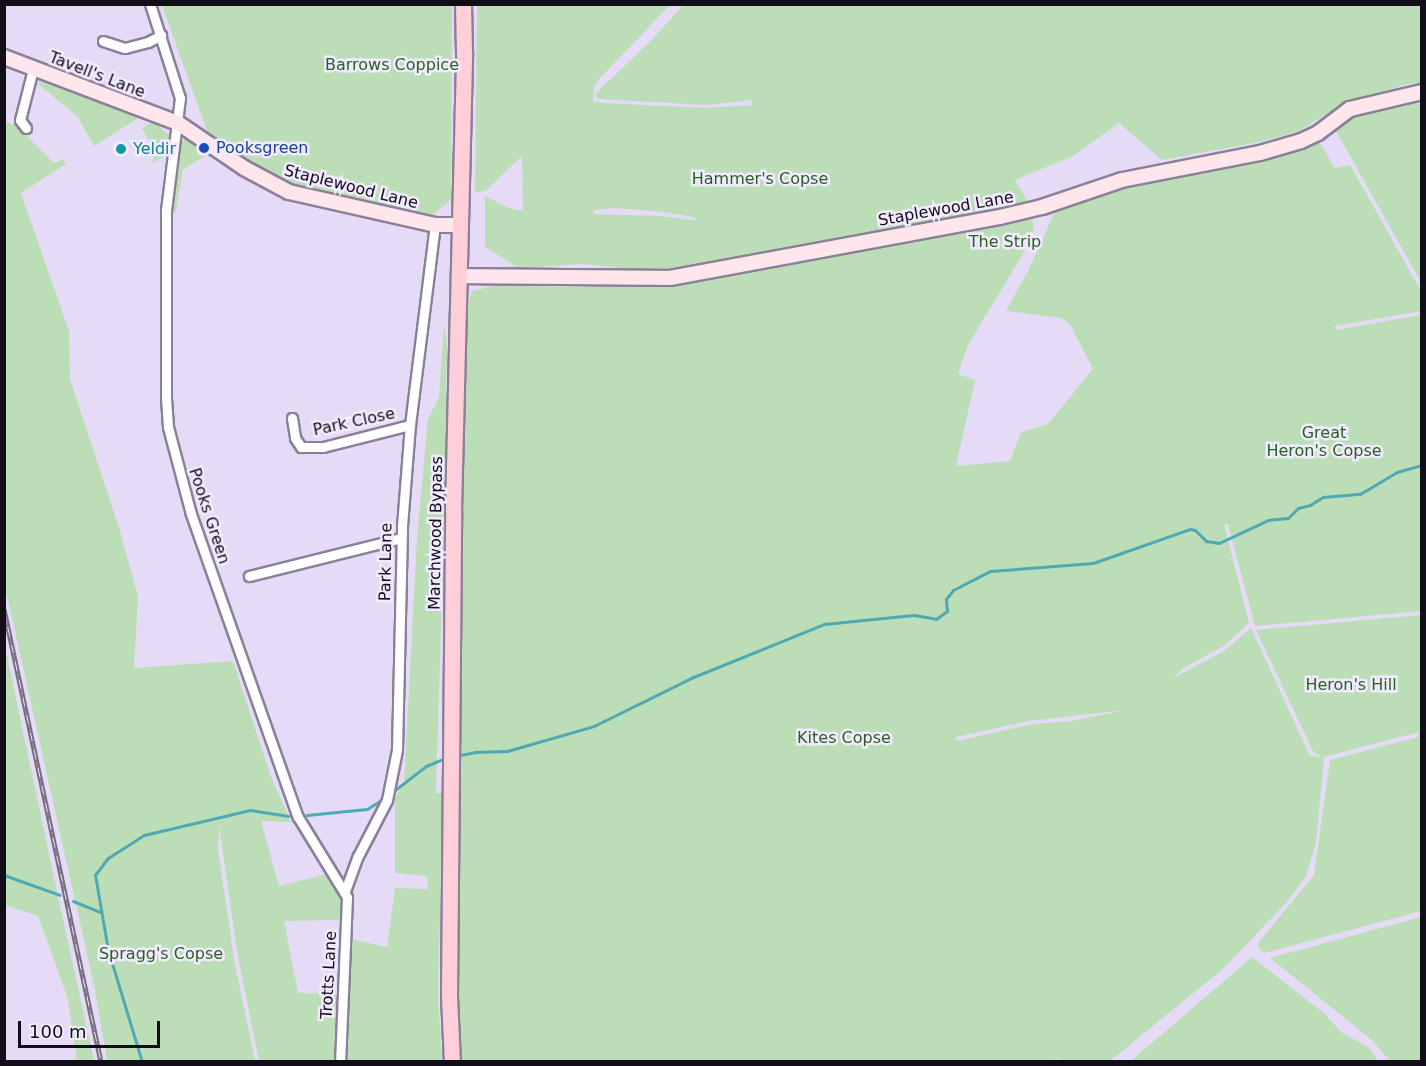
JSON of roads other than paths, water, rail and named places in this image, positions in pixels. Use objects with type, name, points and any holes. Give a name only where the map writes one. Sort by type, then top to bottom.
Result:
[{"type":"main road","name":"Marchwood Bypass","points":[[452,1062],[449,995],[451,757],[463,4]]},
{"type":"street","name":"Pooks Green","points":[[150,4],[180,98],[166,220],[166,398],[174,454],[195,525],[298,817],[345,891]]},
{"type":"street","points":[[103,41],[125,48],[161,35]]},
{"type":"street","name":"Tavell's Lane","points":[[4,57],[178,123]]},
{"type":"street","points":[[26,128],[20,120],[20,112],[33,69]]},
{"type":"street","name":"Staplewood Lane","points":[[459,276],[669,278],[1000,217],[1060,201],[1122,180],[1260,153],[1301,141],[1318,133],[1350,109],[1422,92]]},
{"type":"street","name":"Staplewood Lane","points":[[178,123],[244,168],[289,192],[435,225],[460,225]]},
{"type":"street","name":"Park Lane","points":[[345,891],[358,856],[387,800],[397,750],[401,538],[410,425],[435,225]]},
{"type":"street","name":"Park Close","points":[[292,418],[295,438],[301,447],[323,447],[410,425]]},
{"type":"street","points":[[249,576],[401,538]]},
{"type":"street","name":"Trotts Lane","points":[[340,1062],[341,995],[348,904],[345,891]]},
{"type":"waterway","points":[[455,756],[475,752],[507,751],[594,726],[691,678],[824,624],[914,615],[936,619],[947,611],[946,599],[953,590],[990,571],[1093,563],[1190,529],[1195,530],[1206,541],[1219,543],[1268,520],[1288,518],[1298,508],[1310,505],[1323,497],[1360,494],[1397,472],[1422,465]]},
{"type":"waterway","points":[[391,793],[426,766],[445,758]]},
{"type":"waterway","points":[[307,815],[367,809],[386,797]]},
{"type":"waterway","points":[[142,1062],[108,950],[95,875],[108,858],[144,835],[250,810],[289,816]]},
{"type":"waterway","points":[[4,875],[60,895]]},
{"type":"waterway","points":[[73,901],[100,912]]},
{"type":"railway","points":[[4,609],[101,1062]]},
{"type":"place","name":"Pooksgreen","points":[[204,148]]},
{"type":"place","name":"Yeldir","points":[[121,149]]},
{"type":"park label","name":"Barrows Coppice","points":[[392,65]]},
{"type":"park label","name":"Hammer's Copse","points":[[760,179]]},
{"type":"park label","name":"The Strip","points":[[1005,242]]},
{"type":"park label","name":"Great Heron's Copse","points":[[1324,442]]},
{"type":"park label","name":"Heron's Hill","points":[[1351,685]]},
{"type":"park label","name":"Kites Copse","points":[[844,738]]},
{"type":"park label","name":"Spragg's Copse","points":[[161,954]]}]
